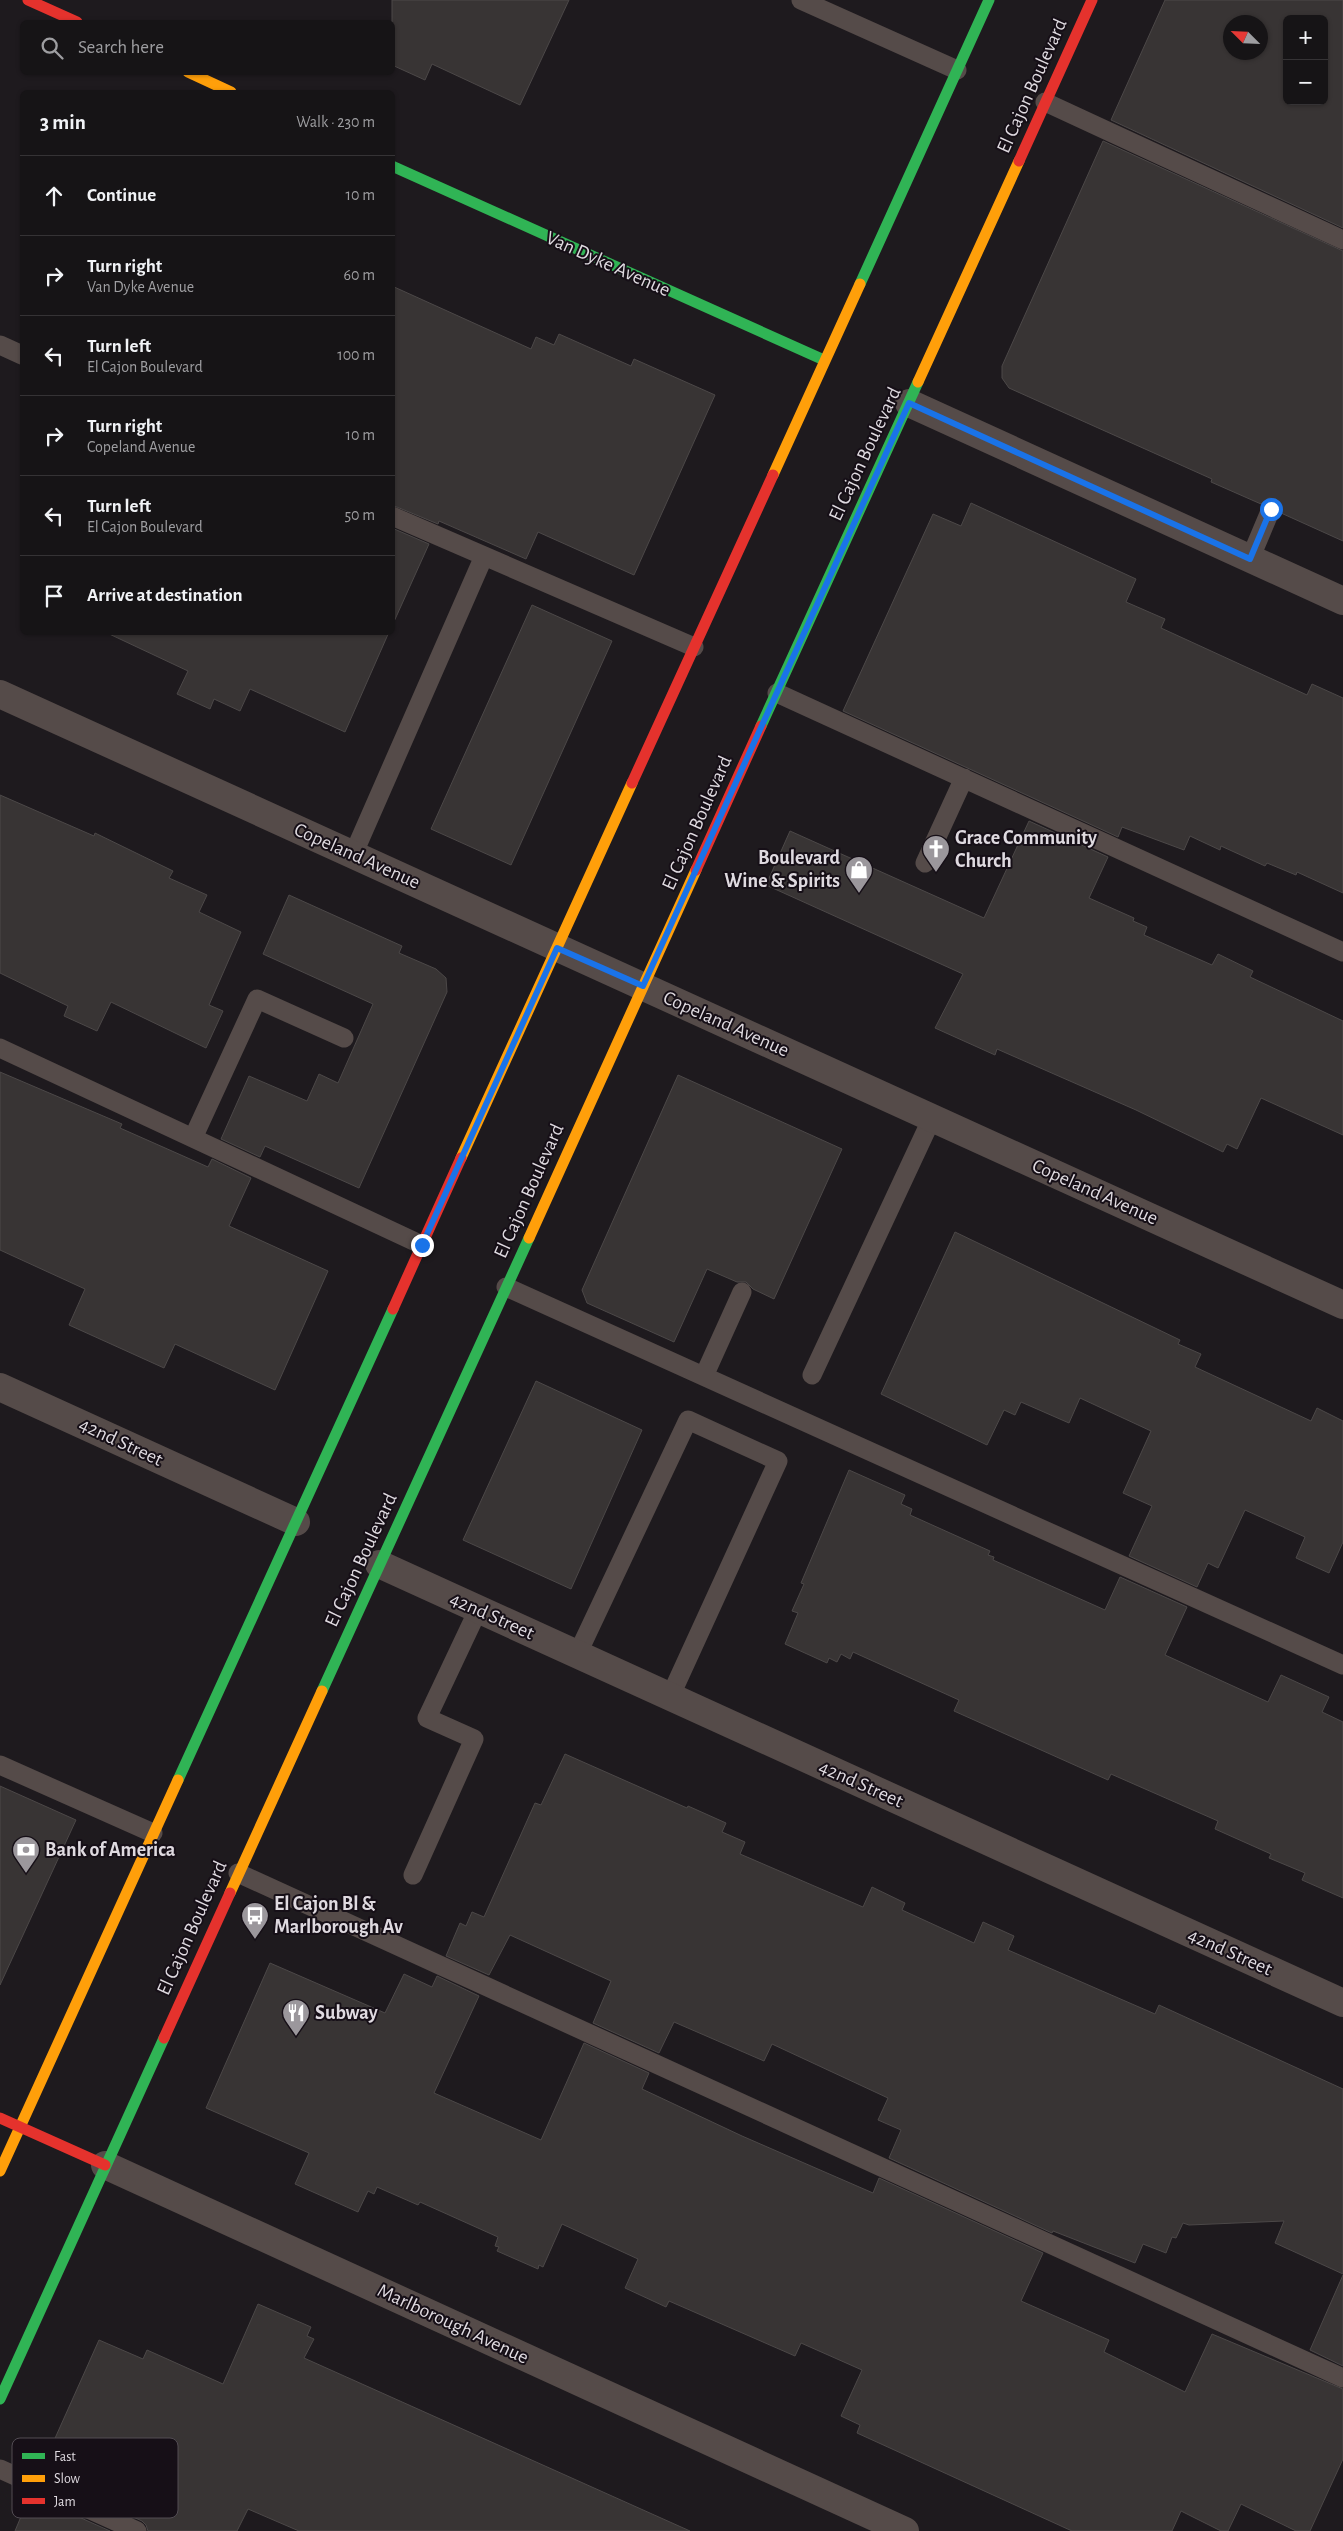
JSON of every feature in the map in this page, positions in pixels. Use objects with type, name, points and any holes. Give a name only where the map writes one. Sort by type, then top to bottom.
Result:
[{"type":"main road","points":[[28,0],[73,20]]},
{"type":"main road","points":[[0,2171],[989,0]]},
{"type":"main road","name":"El Cajon Boulevard","points":[[0,2398],[1092,0]]},
{"type":"main road","points":[[195,75],[228,90]]},
{"type":"main road","name":"Van Dyke Avenue","points":[[395,167],[824,360]]},
{"type":"main road","name":"Marlborough Avenue","points":[[0,2118],[105,2165]]},
{"type":"street","points":[[909,403],[1343,601]]},
{"type":"street","name":"Copeland Avenue","points":[[0,694],[1343,1305]]},
{"type":"street","name":"42nd Street","points":[[0,1387],[296,1522]]},
{"type":"street","name":"42nd Street","points":[[379,1564],[1343,2003]]},
{"type":"street","name":"Marlborough Avenue","points":[[105,2165],[905,2531]]},
{"type":"lane","points":[[801,0],[957,70]]},
{"type":"lane","points":[[1045,102],[1343,240]]},
{"type":"lane","points":[[0,345],[20,354]]},
{"type":"lane","points":[[1250,559],[1271,509]]},
{"type":"lane","points":[[395,517],[694,647]]},
{"type":"lane","points":[[353,855],[484,556]]},
{"type":"lane","points":[[777,693],[1343,952]]},
{"type":"lane","points":[[925,863],[964,778]]},
{"type":"lane","points":[[193,1138],[257,999],[344,1038]]},
{"type":"lane","points":[[0,1048],[422,1245]]},
{"type":"lane","points":[[812,1376],[932,1118]]},
{"type":"lane","points":[[506,1286],[1343,1665]]},
{"type":"lane","points":[[704,1376],[742,1292]]},
{"type":"lane","points":[[578,1655],[688,1420],[778,1461],[670,1697]]},
{"type":"lane","points":[[413,1875],[474,1739],[427,1718],[478,1610]]},
{"type":"lane","points":[[0,1765],[154,1833]]},
{"type":"lane","points":[[238,1873],[1343,2378]]},
{"type":"lane","points":[[0,2468],[12,2474]]},
{"type":"lane","points":[[109,2518],[137,2531]]},
{"type":"building","points":[[392,0],[569,0],[520,105],[432,64],[425,80],[395,66],[395,20],[392,20]]},
{"type":"building","points":[[1165,0],[1343,0],[1343,228],[1111,120]]},
{"type":"building","points":[[1103,141],[1343,251],[1343,541],[1281,513],[1282,507],[1276,499],[1269,498],[1261,504],[1211,482],[1212,479],[1009,388],[1002,378],[1002,366]]},
{"type":"building","points":[[395,287],[531,349],[536,337],[554,345],[559,334],[631,366],[634,359],[715,395],[634,575],[538,532],[526,559],[439,521],[438,524],[395,506]]},
{"type":"building","points":[[971,503],[1136,579],[1126,602],[1165,619],[1161,628],[1307,695],[1312,684],[1343,698],[1343,893],[1297,872],[1296,875],[1267,863],[1265,866],[1221,846],[1220,850],[1190,836],[1184,850],[1122,827],[1118,837],[843,711],[933,514],[961,526]]},
{"type":"building","points":[[395,529],[429,544],[395,619]]},
{"type":"building","points":[[532,605],[612,641],[511,865],[431,829]]},
{"type":"building","points":[[111,635],[388,635],[345,732],[250,689],[240,711],[214,699],[210,709],[177,694],[188,671]]},
{"type":"building","points":[[0,795],[94,836],[95,833],[173,871],[169,878],[207,895],[199,912],[241,932],[209,1005],[223,1011],[206,1048],[111,1002],[97,1031],[64,1016],[68,1006],[0,973]]},
{"type":"building","points":[[1029,821],[1108,857],[1089,898],[1134,918],[1133,921],[1147,927],[1144,935],[1212,965],[1218,954],[1253,971],[1250,977],[1343,1021],[1343,1135],[1261,1098],[1237,1149],[1227,1144],[1223,1152],[1136,1110],[997,1049],[995,1055],[935,1028],[963,974],[766,885],[790,831],[984,918]]},
{"type":"building","points":[[289,895],[402,946],[399,953],[436,969],[446,978],[447,992],[359,1188],[265,1146],[260,1157],[221,1139],[249,1076],[307,1101],[319,1074],[338,1083],[373,1004],[263,954]]},
{"type":"building","points":[[0,1072],[122,1124],[120,1128],[208,1167],[212,1159],[251,1178],[229,1226],[328,1271],[275,1390],[175,1344],[164,1368],[69,1325],[85,1289],[0,1250]]},
{"type":"building","points":[[678,1075],[842,1149],[774,1299],[753,1289],[746,1282],[737,1282],[707,1269],[674,1342],[587,1303],[582,1290]]},
{"type":"building","points":[[955,1232],[1180,1340],[1178,1344],[1201,1354],[1195,1367],[1311,1421],[1317,1408],[1343,1421],[1343,1542],[1329,1573],[1296,1558],[1305,1537],[1245,1510],[1218,1568],[1208,1563],[1197,1587],[1129,1556],[1152,1506],[1123,1493],[1151,1431],[1080,1398],[1069,1423],[1021,1402],[1015,1415],[1004,1410],[987,1445],[881,1394]]},
{"type":"building","points":[[536,1381],[642,1430],[571,1589],[463,1540]]},
{"type":"building","points":[[849,1470],[905,1495],[901,1504],[912,1509],[910,1515],[990,1551],[988,1555],[994,1557],[993,1560],[1105,1610],[1120,1577],[1187,1607],[1165,1655],[1268,1702],[1281,1675],[1329,1697],[1322,1712],[1343,1722],[1343,1898],[1302,1880],[1305,1873],[1269,1858],[1271,1854],[1215,1829],[1218,1821],[1111,1774],[1108,1780],[954,1711],[959,1700],[853,1652],[850,1659],[841,1654],[837,1662],[829,1658],[827,1663],[785,1644],[798,1613],[792,1611],[804,1584],[801,1583]]},
{"type":"building","points":[[565,1754],[687,1808],[688,1806],[726,1823],[722,1832],[745,1842],[740,1854],[863,1907],[872,1887],[905,1903],[902,1910],[974,1943],[983,1922],[1014,1936],[1008,1950],[1155,2014],[1159,2005],[1343,2089],[1343,2274],[1275,2243],[1284,2221],[1189,2225],[1183,2223],[1176,2238],[1172,2237],[1166,2253],[1143,2244],[1135,2263],[1053,2231],[1052,2233],[889,2158],[901,2130],[878,2120],[888,2098],[772,2044],[764,2061],[674,2022],[659,2053],[593,2023],[611,1981],[510,1935],[489,1975],[446,1956],[460,1923],[466,1926],[472,1912],[484,1917],[535,1803],[541,1805]]},
{"type":"building","name":"Bank of America","points":[[0,1786],[76,1820],[0,1985]]},
{"type":"building","points":[[270,1963],[385,2013],[404,1974],[432,1987],[437,1976],[479,1996],[434,2093],[541,2140],[584,2043],[649,2073],[642,2089],[742,2136],[873,2193],[879,2178],[1043,2253],[1021,2301],[1109,2340],[1104,2352],[1185,2392],[1212,2334],[1343,2389],[1343,2459],[1310,2531],[1296,2531],[1241,2504],[1228,2531],[1221,2531],[1181,2511],[1172,2531],[1072,2531],[857,2433],[860,2425],[841,2416],[862,2370],[801,2343],[795,2356],[669,2301],[666,2307],[625,2288],[638,2259],[562,2224],[543,2267],[539,2265],[538,2269],[497,2251],[499,2247],[495,2246],[498,2237],[420,2202],[418,2205],[377,2187],[374,2194],[368,2191],[358,2212],[295,2184],[309,2153],[206,2108]]},
{"type":"building","points":[[1343,2275],[1343,2366],[1310,2350]]},
{"type":"building","points":[[258,2304],[311,2327],[307,2336],[314,2339],[304,2358],[690,2531],[299,2531],[248,2509],[237,2531],[148,2531],[146,2525],[135,2518],[178,2518],[178,2438],[55,2438],[99,2340],[143,2359],[147,2350],[223,2384]]},
{"type":"building","points":[[20,2518],[81,2518],[110,2531],[15,2531]]},
{"type":"traffic: fast","points":[[860,284],[989,0]]},
{"type":"traffic: fast","points":[[395,167],[824,360]]},
{"type":"traffic: fast","points":[[761,726],[918,382]]},
{"type":"traffic: fast","points":[[322,1691],[529,1238]]},
{"type":"traffic: fast","points":[[178,1780],[393,1309]]},
{"type":"traffic: fast","points":[[0,2399],[164,2038]]},
{"type":"traffic: slow","points":[[194,75],[227,90]]},
{"type":"traffic: slow","points":[[918,382],[1019,161]]},
{"type":"traffic: slow","points":[[773,475],[860,284]]},
{"type":"traffic: slow","points":[[461,1158],[632,783]]},
{"type":"traffic: slow","points":[[529,1238],[696,870]]},
{"type":"traffic: slow","points":[[230,1893],[322,1691]]},
{"type":"traffic: slow","points":[[0,2171],[178,1780]]},
{"type":"traffic: jam","points":[[28,0],[73,20]]},
{"type":"traffic: jam","points":[[1019,161],[1092,0]]},
{"type":"traffic: jam","points":[[632,783],[773,475]]},
{"type":"traffic: jam","points":[[696,870],[761,726]]},
{"type":"traffic: jam","points":[[393,1309],[461,1158]]},
{"type":"traffic: jam","points":[[164,2038],[230,1893]]},
{"type":"traffic: jam","points":[[0,2118],[105,2165]]},
{"type":"place","name":"Grace Community Church","points":[[936,873]]},
{"type":"place","name":"Boulevard Wine & Spirits","points":[[859,894]]},
{"type":"place","name":"Bank of America","points":[[26,1874]]},
{"type":"place","name":"El Cajon Bl & Marlborough Av","points":[[255,1940]]},
{"type":"place","name":"Subway","points":[[296,2037]]},
{"type":"route","points":[[422,1245],[557,948],[643,986],[909,403],[1250,559],[1271,509]]}]
